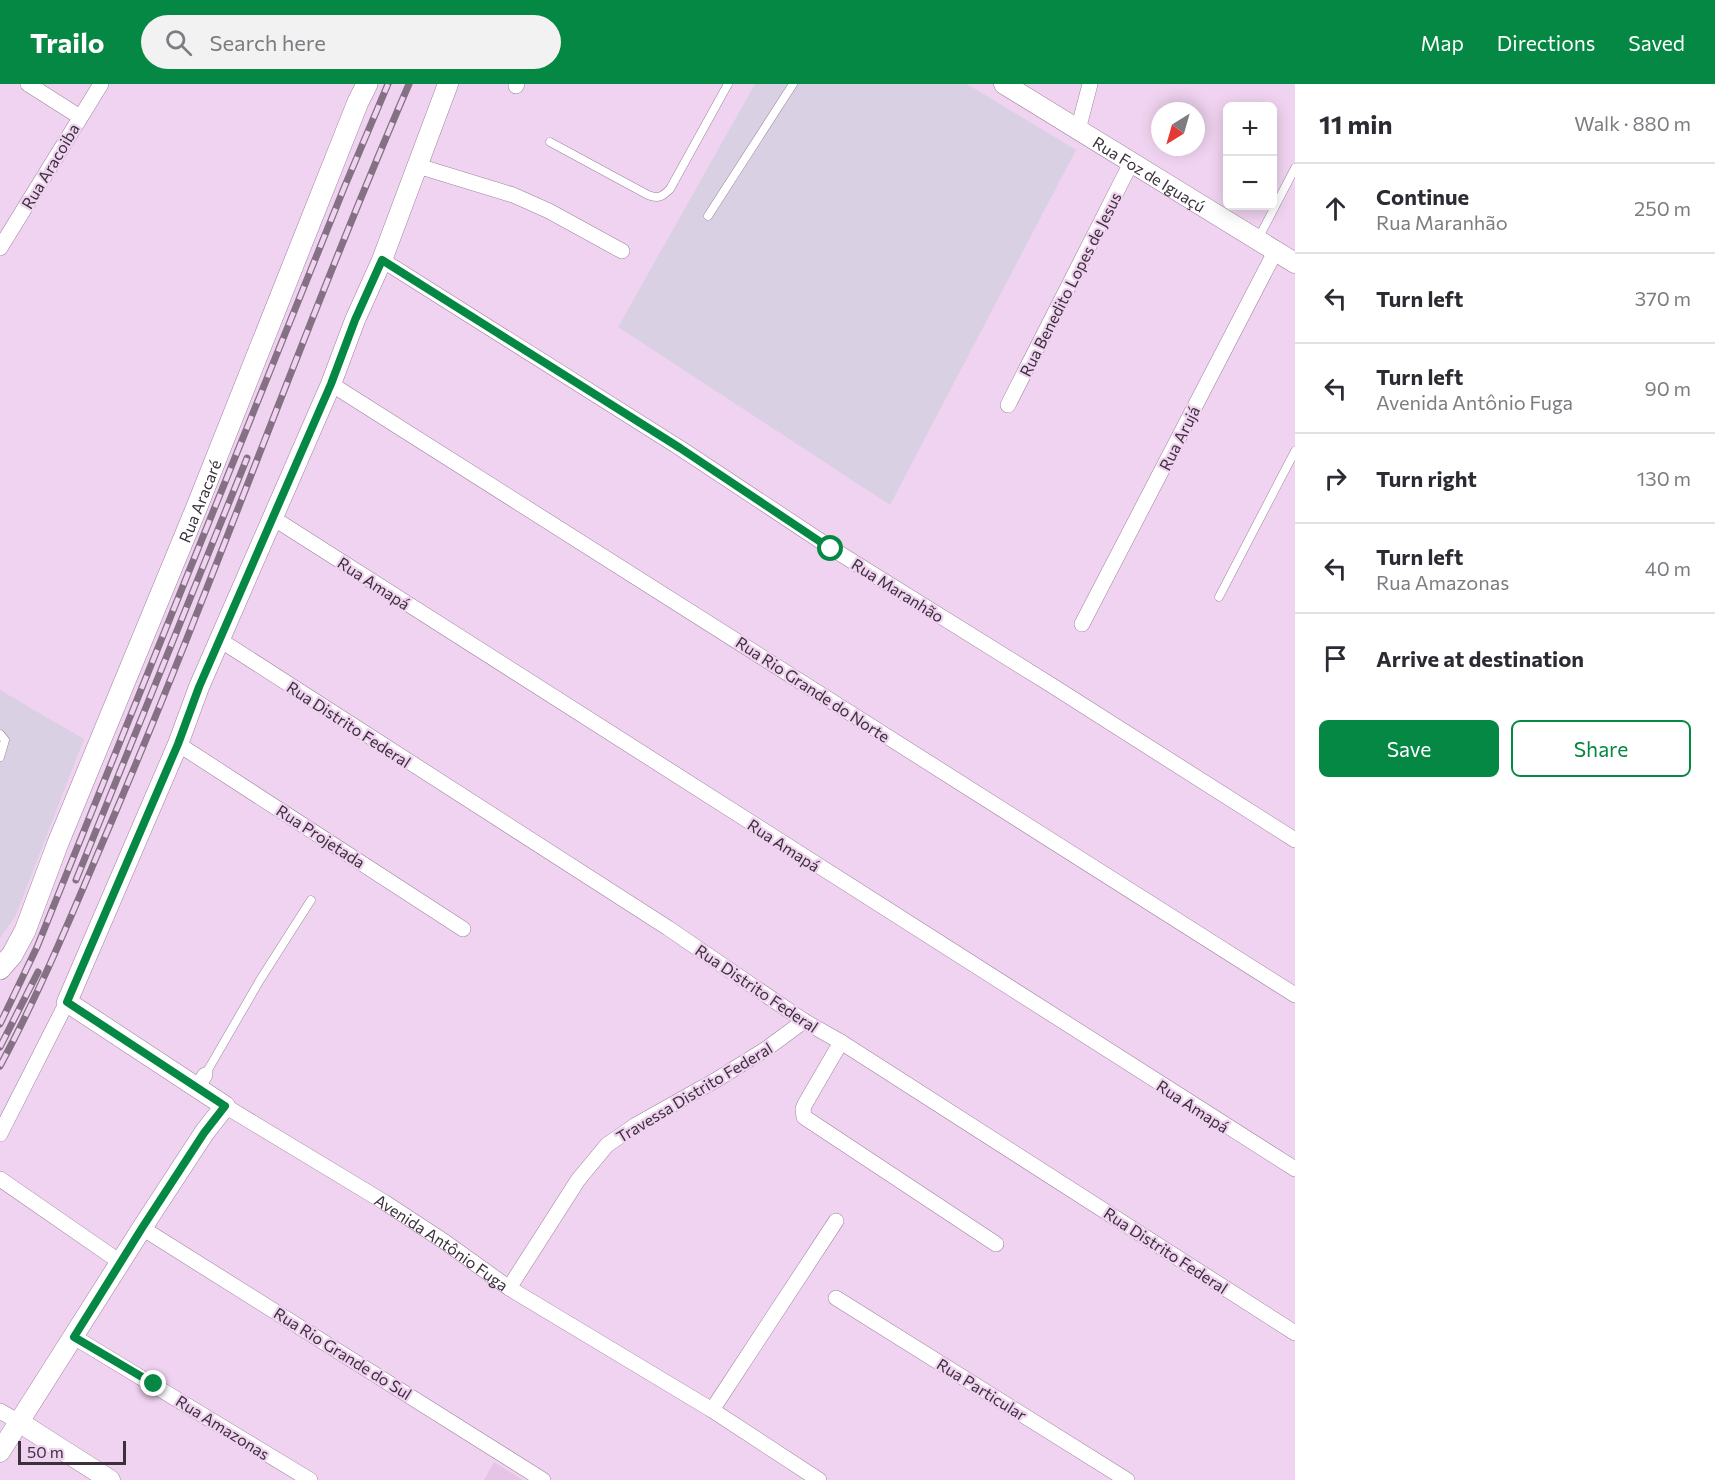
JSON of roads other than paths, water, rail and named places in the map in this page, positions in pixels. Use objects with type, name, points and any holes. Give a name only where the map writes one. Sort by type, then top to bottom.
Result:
[{"type":"main road","name":"Rua Aracaré","points":[[0,969],[18,945],[367,84]]},
{"type":"main road","name":"Rua Aracaré","points":[[0,948],[30,916]]},
{"type":"street","points":[[28,84],[80,117]]},
{"type":"street","name":"Rua Aracoiba","points":[[0,248],[101,84]]},
{"type":"street","points":[[0,1134],[67,1002],[178,744],[199,687],[331,384],[355,320],[382,260],[448,84]]},
{"type":"street","name":"Rua Foz de Iguaçú","points":[[1004,84],[1295,263]]},
{"type":"street","points":[[1078,130],[1090,84]]},
{"type":"street","name":"Rua Benedito Lopes de Jesus","points":[[1008,405],[1131,163]]},
{"type":"street","points":[[418,166],[513,195],[549,211],[622,251]]},
{"type":"street","name":"Rua Arujá","points":[[1082,624],[1275,252]]},
{"type":"street","name":"Rua Maranhão","points":[[382,260],[680,448],[831,549],[1048,682],[1295,840]]},
{"type":"street","name":"Rua Rio Grande do Norte","points":[[331,384],[1295,995]]},
{"type":"street","name":"Rua Amapá","points":[[273,518],[1295,1169]]},
{"type":"street","name":"Rua Distrito Federal","points":[[220,640],[668,928],[804,1022],[841,1042],[1295,1333]]},
{"type":"street","name":"Rua Projetada","points":[[178,744],[463,929]]},
{"type":"street","name":"Avenida Antônio Fuga","points":[[67,1002],[200,1082],[225,1106],[384,1202],[509,1288],[712,1410],[819,1480]]},
{"type":"street","name":"Travessa Distrito Federal","points":[[509,1288],[578,1180],[607,1145],[636,1125],[756,1055],[804,1022]]},
{"type":"street","points":[[841,1042],[805,1104],[804,1117],[996,1244]]},
{"type":"street","points":[[0,1452],[142,1228],[204,1133],[225,1106]]},
{"type":"street","points":[[0,1179],[120,1262]]},
{"type":"street","points":[[712,1410],[836,1221]]},
{"type":"street","name":"Rua Rio Grande do Sul","points":[[142,1228],[262,1301],[543,1480]]},
{"type":"street","name":"Rua Particular","points":[[836,1298],[1127,1480]]},
{"type":"street","name":"Rua Amazonas","points":[[74,1337],[309,1480]]},
{"type":"street","points":[[0,1411],[110,1480]]},
{"type":"lane","points":[[550,142],[648,195],[655,198],[662,196],[670,189],[729,84]]},
{"type":"lane","points":[[708,216],[793,84]]},
{"type":"lane","points":[[1257,241],[1295,168]]},
{"type":"lane","points":[[1218,597],[1295,451]]},
{"type":"lane","points":[[0,734],[5,740],[0,757]]},
{"type":"lane","points":[[200,1082],[260,980],[311,900]]},
{"type":"railway","points":[[0,1024],[37,947],[388,84]]},
{"type":"railway","points":[[0,1066],[59,944],[151,727],[333,267],[409,84]]},
{"type":"railway","points":[[76,880],[247,458]]},
{"type":"railway","points":[[0,1047],[38,972]]}]
